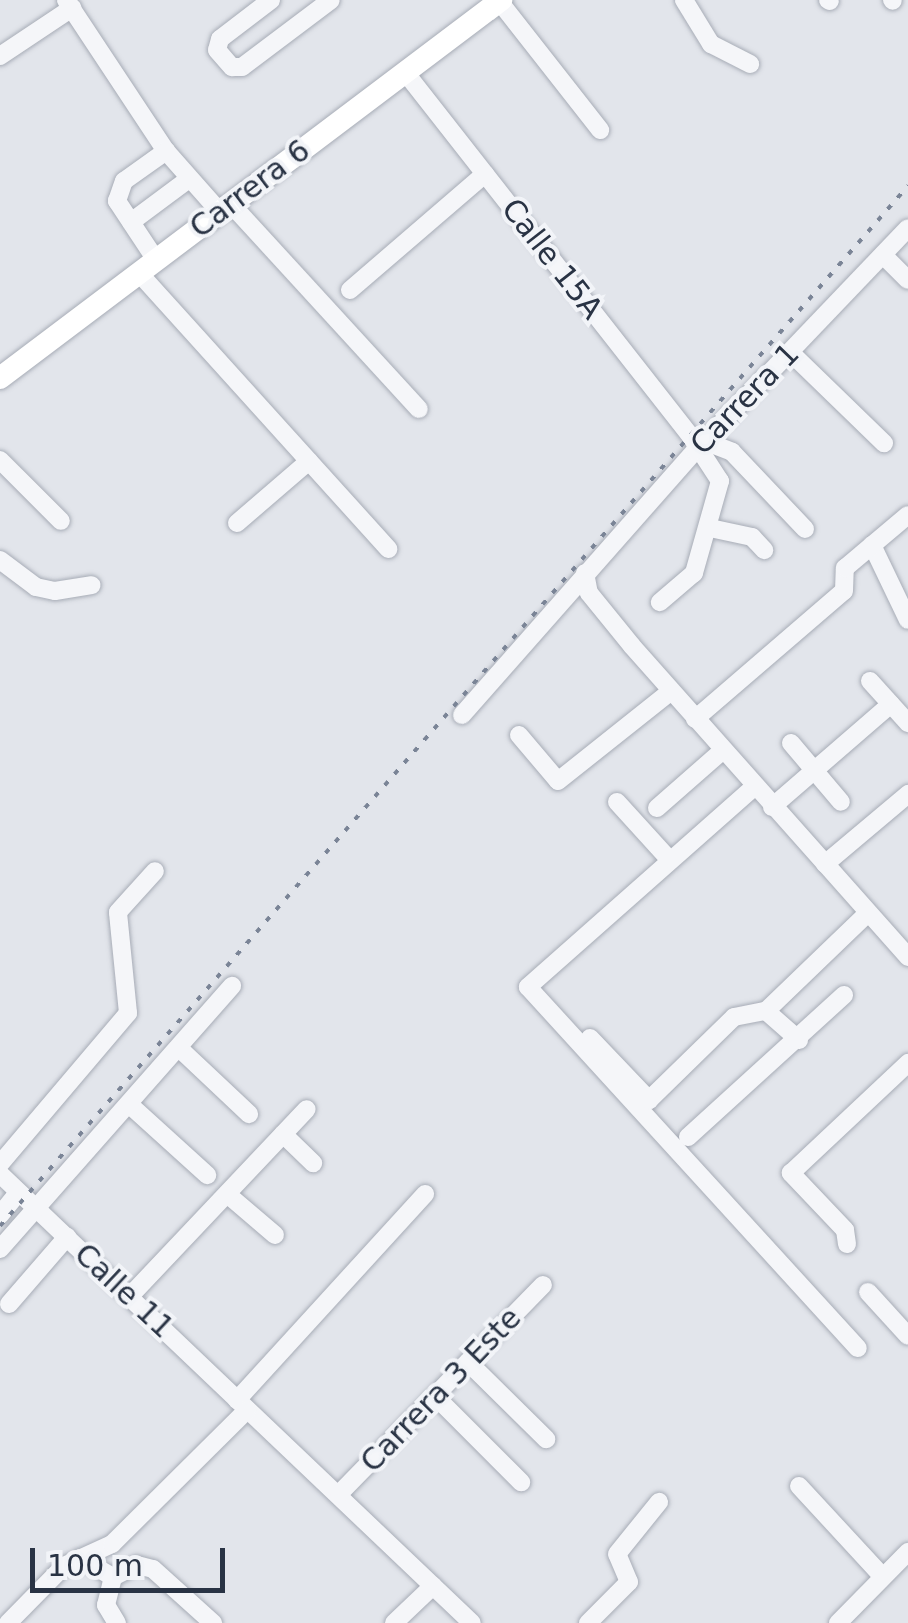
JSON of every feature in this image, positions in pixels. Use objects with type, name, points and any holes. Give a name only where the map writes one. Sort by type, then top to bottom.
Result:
[{"type":"main road","name":"Carrera 6","points":[[0,378],[500,1]]},
{"type":"street","points":[[271,0],[220,38],[217,50],[232,67],[252,60],[331,0]]},
{"type":"street","points":[[684,0],[711,44],[750,64]]},
{"type":"street","points":[[500,1],[600,130]]},
{"type":"street","points":[[0,56],[69,4],[166,151],[190,179],[225,208],[419,409]]},
{"type":"street","name":"Calle 15A","points":[[405,72],[485,174],[552,244],[704,450]]},
{"type":"street","points":[[166,151],[118,190],[148,266],[309,461],[388,549]]},
{"type":"street","points":[[350,290],[485,174]]},
{"type":"street","points":[[131,222],[190,179]]},
{"type":"street","name":"Carrera 1","points":[[462,715],[585,573],[908,228]]},
{"type":"street","points":[[883,255],[908,280]]},
{"type":"street","points":[[790,352],[884,443]]},
{"type":"street","points":[[660,602],[694,574],[710,528],[720,493],[704,450],[725,446],[806,529]]},
{"type":"street","points":[[0,460],[60,521]]},
{"type":"street","points":[[237,523],[309,461]]},
{"type":"street","points":[[695,719],[844,591],[843,572],[908,515]]},
{"type":"street","points":[[710,528],[752,537],[764,550]]},
{"type":"street","points":[[872,546],[904,587],[908,620]]},
{"type":"street","points":[[0,560],[36,587],[55,591],[92,585]]},
{"type":"street","points":[[585,573],[589,594],[722,751],[825,864],[864,917],[908,957]]},
{"type":"street","points":[[870,681],[908,723]]},
{"type":"street","points":[[519,735],[558,781],[671,691]]},
{"type":"street","points":[[772,807],[891,704]]},
{"type":"street","points":[[791,743],[841,802]]},
{"type":"street","points":[[657,808],[722,751]]},
{"type":"street","points":[[754,787],[530,982],[529,992],[858,1348]]},
{"type":"street","points":[[825,864],[908,794]]},
{"type":"street","points":[[618,802],[668,858]]},
{"type":"street","points":[[2,1165],[128,1014],[118,912],[154,870]]},
{"type":"street","points":[[590,1038],[649,1100],[734,1017],[766,1011],[864,917]]},
{"type":"street","points":[[0,1249],[131,1106],[232,986]]},
{"type":"street","points":[[688,1137],[769,1057],[798,1040],[844,994]]},
{"type":"street","points":[[766,1011],[798,1040]]},
{"type":"street","points":[[180,1049],[249,1114]]},
{"type":"street","points":[[847,1244],[845,1230],[791,1173],[908,1063]]},
{"type":"street","points":[[131,1106],[206,1175]]},
{"type":"street","points":[[130,1296],[306,1109]]},
{"type":"street","points":[[284,1134],[314,1163]]},
{"type":"street","name":"Calle 11","points":[[2,1165],[18,1194],[340,1494],[433,1586],[451,1616],[472,1623]]},
{"type":"street","points":[[0,1215],[18,1194]]},
{"type":"street","points":[[226,1194],[276,1235]]},
{"type":"street","points":[[8,1623],[80,1558],[112,1544],[242,1405],[424,1194]]},
{"type":"street","points":[[9,1304],[67,1238]]},
{"type":"street","name":"Carrera 3 Este","points":[[340,1494],[543,1285]]},
{"type":"street","points":[[868,1292],[908,1336]]},
{"type":"street","points":[[468,1362],[546,1440]]},
{"type":"street","points":[[435,1396],[521,1482]]},
{"type":"street","points":[[799,1486],[882,1576]]},
{"type":"street","points":[[588,1623],[629,1582],[617,1554],[659,1502]]},
{"type":"street","points":[[838,1623],[908,1552]]},
{"type":"street","points":[[80,1558],[107,1574]]},
{"type":"street","points":[[107,1574],[126,1567],[152,1569],[213,1623]]},
{"type":"street","points":[[107,1574],[106,1605],[117,1623]]},
{"type":"street","points":[[394,1623],[433,1586]]},
{"type":"railway","points":[[0,1226],[908,186]]}]
